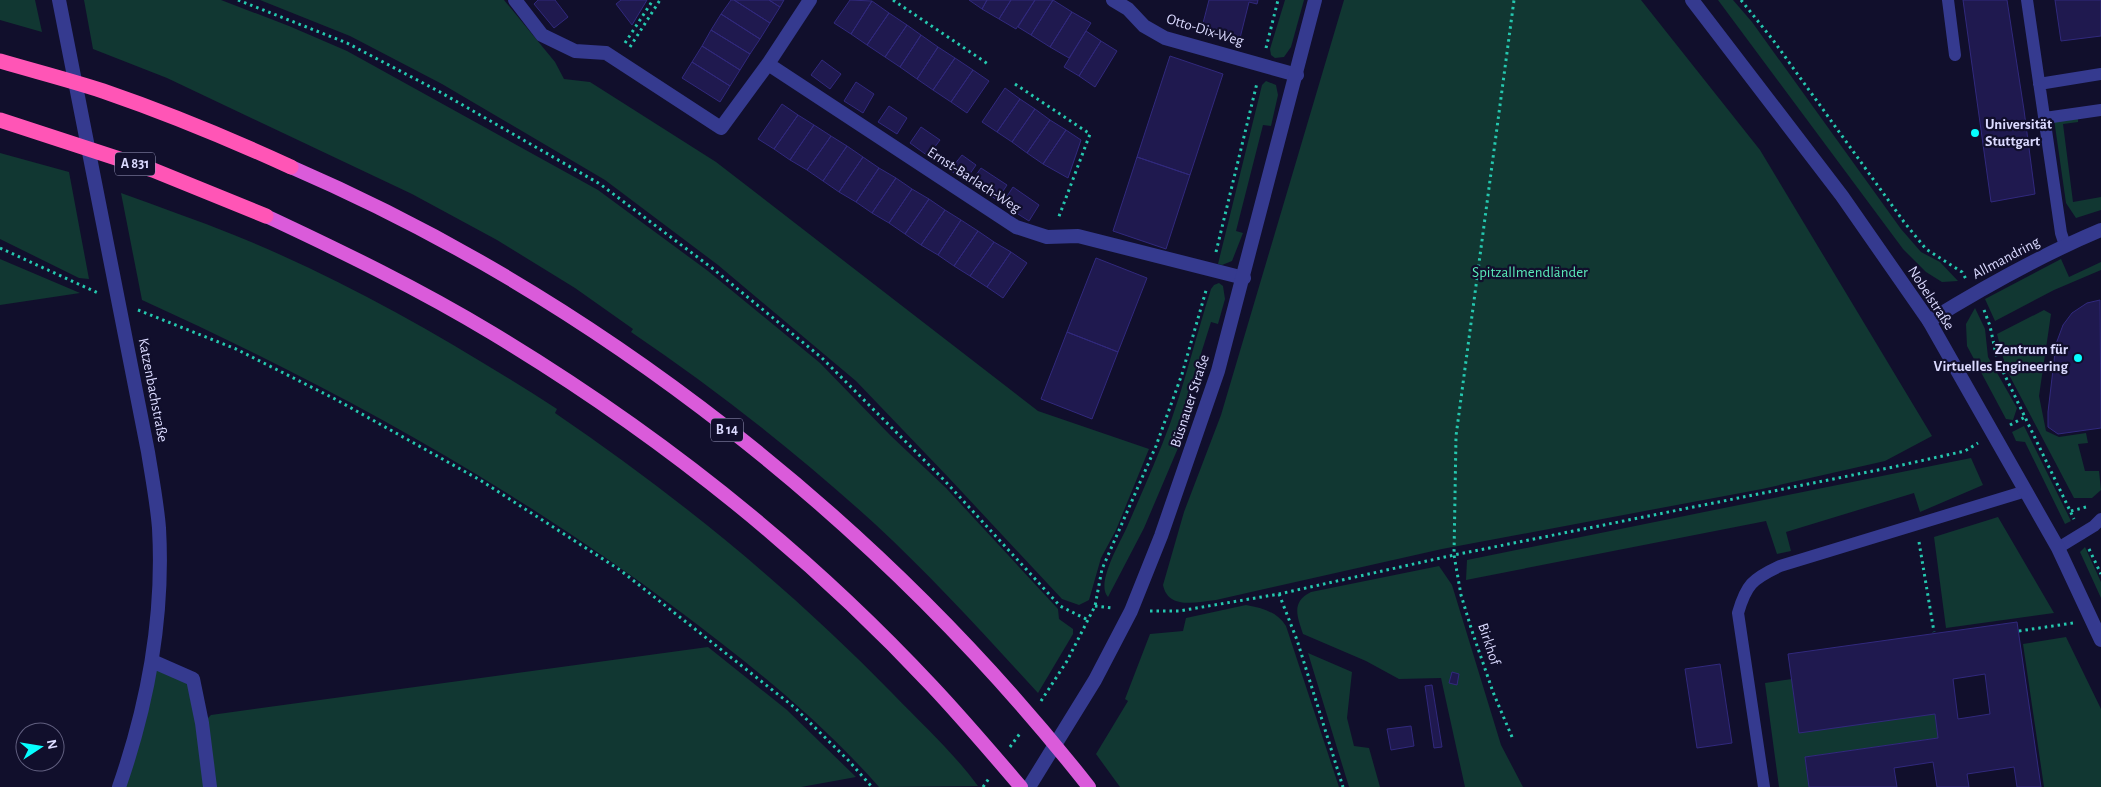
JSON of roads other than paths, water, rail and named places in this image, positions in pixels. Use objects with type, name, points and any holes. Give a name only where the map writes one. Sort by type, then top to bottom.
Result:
[{"type":"highway","points":[[0,61],[101,91],[167,114],[292,167]]},
{"type":"highway","name":"A 831","points":[[0,120],[153,170],[266,216]]},
{"type":"highway","name":"B 14","points":[[292,167],[345,190],[451,245],[507,277],[615,346],[724,427],[818,504],[970,649],[1089,787]]},
{"type":"highway","points":[[266,216],[380,270],[491,332],[568,381],[685,464],[796,555],[864,617],[932,686],[1021,787]]},
{"type":"street","name":"Katzenbachstraße","points":[[59,0],[120,304],[148,452],[159,527],[159,604],[152,661],[135,742],[119,787]]},
{"type":"street","points":[[515,0],[542,35],[575,51],[606,53],[721,128],[768,64],[810,0]]},
{"type":"street","name":"Otto-Dix-Weg","points":[[1113,0],[1128,8],[1144,26],[1165,38],[1297,75]]},
{"type":"street","name":"Büsnauer Straße","points":[[1029,787],[1095,680],[1131,610],[1161,536],[1218,371],[1316,0]]},
{"type":"street","name":"Nobelstraße","points":[[1692,0],[1842,196],[1929,321],[2058,548],[2101,640]]},
{"type":"street","name":"Ernst-Barlach-Weg","points":[[768,64],[1016,227],[1047,237],[1078,236],[1244,278]]},
{"type":"street","name":"Allmandring","points":[[1929,321],[1975,293],[2065,245],[2101,230]]},
{"type":"street","points":[[152,661],[193,679],[202,723],[210,787]]},
{"type":"lane","points":[[1948,0],[1955,55]]},
{"type":"lane","points":[[2027,0],[2061,233],[2065,245]]},
{"type":"lane","points":[[2039,84],[2101,74]]},
{"type":"lane","points":[[2045,118],[2101,110]]},
{"type":"lane","points":[[1764,787],[1738,614],[1744,591],[1762,574],[1780,566],[2026,491]]},
{"type":"lane","points":[[2058,548],[2082,534],[2101,519]]},
{"type":"place","name":"Universität Stuttgart","points":[[1975,133]]},
{"type":"place","name":"Zentrum für Virtuelles Engineering","points":[[2078,358]]},
{"type":"park label","name":"Spitzallmendländer","points":[[1530,272]]}]
